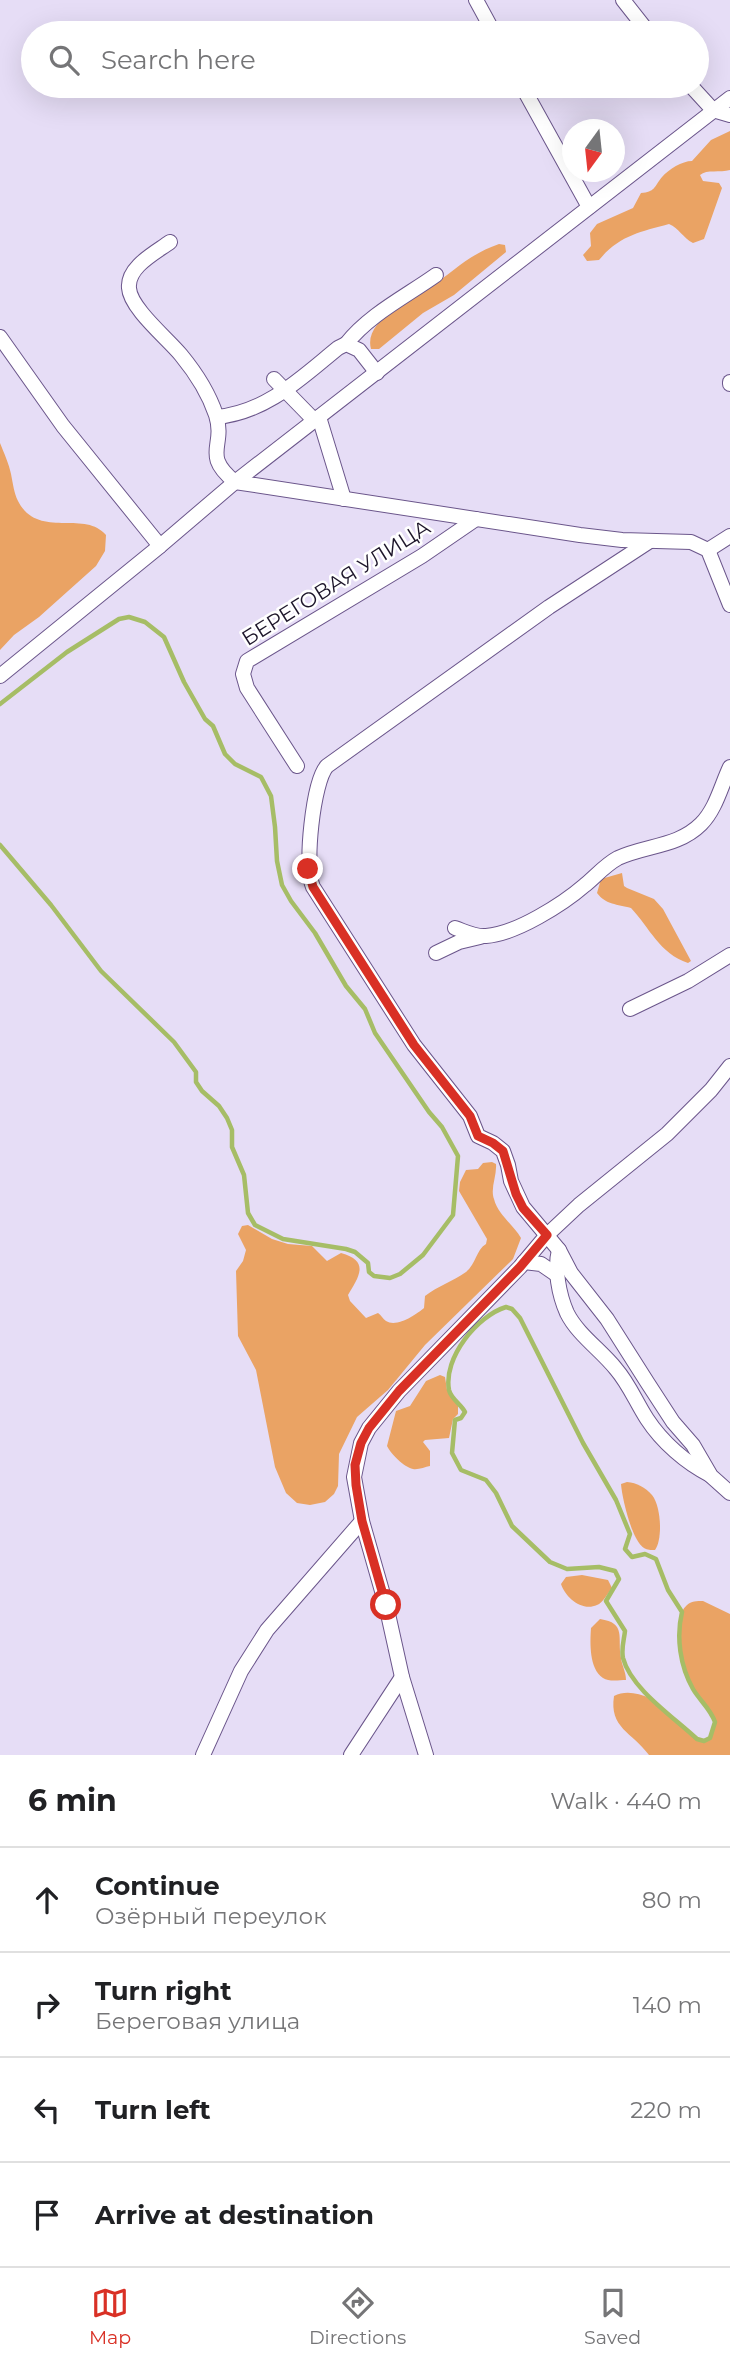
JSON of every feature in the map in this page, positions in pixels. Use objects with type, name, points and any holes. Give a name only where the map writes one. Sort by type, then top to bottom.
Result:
[{"type":"street","points":[[476,0],[487,21]]},
{"type":"street","points":[[623,0],[640,21]]},
{"type":"street","points":[[529,98],[589,207]]},
{"type":"street","points":[[702,98],[713,110],[730,115]]},
{"type":"street","points":[[0,676],[235,482],[730,98]]},
{"type":"street","points":[[170,242],[134,271],[129,282],[129,291],[139,309],[183,357],[207,395],[217,417],[217,461],[235,482]]},
{"type":"street","points":[[217,417],[258,407],[286,391],[346,344],[374,317],[436,275]]},
{"type":"street","points":[[0,337],[63,426],[160,546]]},
{"type":"street","points":[[346,344],[359,350],[377,373]]},
{"type":"street","points":[[274,379],[317,419],[344,499]]},
{"type":"street","name":"БЕРЕГОВАЯ УЛИЦА","points":[[235,482],[580,536],[691,542],[708,550]]},
{"type":"street","name":"БЕРЕГОВАЯ УЛИЦА","points":[[297,766],[247,688],[243,674],[247,661],[422,556],[476,519]]},
{"type":"street","points":[[730,536],[708,550],[730,605]]},
{"type":"street","points":[[650,541],[549,607],[327,766],[320,777],[314,809],[308,869],[313,887],[414,1045],[470,1116],[478,1136],[503,1151],[523,1208],[559,1250],[571,1273],[607,1319],[673,1422],[693,1445],[711,1476]]},
{"type":"street","points":[[436,953],[459,942],[496,934],[536,918],[583,887],[602,869],[621,857],[688,835],[701,825],[711,812],[730,767]]},
{"type":"street","points":[[456,928],[485,936]]},
{"type":"street","points":[[630,1009],[688,981],[730,955]]},
{"type":"street","points":[[426,1755],[402,1676],[386,1605],[362,1521],[354,1477],[361,1443],[369,1428],[399,1391],[547,1235],[579,1205],[667,1134],[704,1098],[730,1066]]},
{"type":"street","points":[[559,1250],[556,1260],[557,1275],[566,1311],[573,1322],[617,1370],[649,1422],[688,1463],[711,1476],[730,1493]]},
{"type":"street","points":[[524,1262],[541,1264],[557,1275]]},
{"type":"street","points":[[202,1755],[241,1671],[267,1630],[362,1521]]},
{"type":"street","points":[[351,1755],[402,1676]]},
{"type":"shaded area","points":[[730,131],[730,170],[700,175],[703,181],[719,183],[722,188],[704,239],[693,243],[669,224],[630,236],[614,245],[599,260],[587,261],[583,255],[591,246],[590,233],[597,224],[633,208],[641,193],[652,190],[668,171],[692,161],[711,140]]},
{"type":"shaded area","points":[[499,244],[505,245],[506,252],[454,295],[423,313],[379,349],[371,349],[374,329],[381,320],[471,258]]},
{"type":"shaded area","points":[[0,443],[18,501],[27,513],[49,522],[86,524],[106,535],[105,551],[96,566],[0,650]]},
{"type":"shaded area","points":[[622,873],[624,886],[654,899],[663,909],[691,961],[688,963],[678,959],[662,947],[631,908],[600,897],[597,893],[601,879]]},
{"type":"shaded area","points":[[483,1163],[496,1164],[493,1195],[496,1205],[521,1238],[513,1259],[425,1345],[388,1390],[357,1417],[339,1454],[338,1486],[334,1494],[325,1502],[310,1505],[297,1503],[286,1493],[275,1467],[256,1370],[238,1336],[236,1271],[246,1250],[238,1234],[242,1226],[248,1225],[272,1239],[288,1244],[312,1246],[327,1261],[341,1253],[350,1256],[359,1265],[360,1271],[348,1295],[350,1301],[366,1318],[378,1313],[391,1323],[401,1322],[424,1308],[425,1296],[466,1272],[486,1244],[487,1239],[459,1191],[466,1170],[478,1169]]},
{"type":"shaded area","points":[[440,1375],[445,1377],[447,1390],[458,1406],[458,1414],[453,1419],[449,1438],[423,1442],[430,1451],[430,1466],[413,1469],[398,1460],[387,1446],[396,1411],[410,1406],[426,1381]]},
{"type":"shaded area","points":[[627,1482],[644,1488],[655,1500],[660,1531],[655,1550],[644,1548],[635,1537],[621,1484]]},
{"type":"shaded area","points":[[582,1575],[608,1580],[612,1588],[599,1604],[591,1607],[580,1605],[563,1589],[561,1584],[566,1577]]},
{"type":"shaded area","points":[[703,1601],[730,1614],[730,1755],[649,1755],[618,1723],[613,1707],[614,1696],[632,1693],[650,1698],[697,1739],[704,1741],[710,1738],[715,1722],[690,1682],[682,1659],[678,1634],[682,1612],[687,1605]]},
{"type":"shaded area","points":[[600,1619],[614,1624],[619,1632],[626,1680],[605,1679],[595,1668],[591,1655],[591,1628]]},
{"type":"waterway","points":[[0,704],[67,652],[119,619],[129,617],[145,622],[164,637],[184,682],[205,719],[213,726],[225,754],[235,764],[261,777],[271,796],[277,861],[282,885],[291,901],[315,933],[346,986],[365,1009],[375,1033],[442,1127],[458,1156],[453,1215],[423,1255],[400,1274],[390,1278],[374,1276],[369,1272],[368,1263],[355,1252],[283,1239],[255,1225],[248,1213],[244,1175],[232,1147],[232,1130],[219,1106],[202,1091],[196,1082],[196,1072],[174,1042],[101,971],[51,905],[0,845]]},
{"type":"waterway","points":[[506,1307],[512,1309],[520,1318],[583,1443],[616,1500],[630,1534],[625,1549],[632,1557],[645,1554],[656,1559],[668,1590],[682,1612],[679,1641],[682,1661],[693,1689],[715,1722],[710,1738],[704,1741],[697,1739],[644,1692],[628,1670],[622,1655],[625,1631],[606,1601],[619,1579],[615,1571],[599,1567],[567,1569],[550,1562],[512,1526],[496,1493],[486,1480],[461,1470],[452,1453],[455,1420],[461,1418],[465,1412],[449,1390],[451,1365],[464,1340],[474,1329],[484,1319],[506,1307]]},
{"type":"route","points":[[308,869],[313,887],[414,1045],[470,1116],[478,1136],[503,1151],[511,1181],[523,1208],[547,1235],[520,1267],[399,1391],[369,1428],[361,1443],[354,1477],[362,1521],[386,1605]]}]
